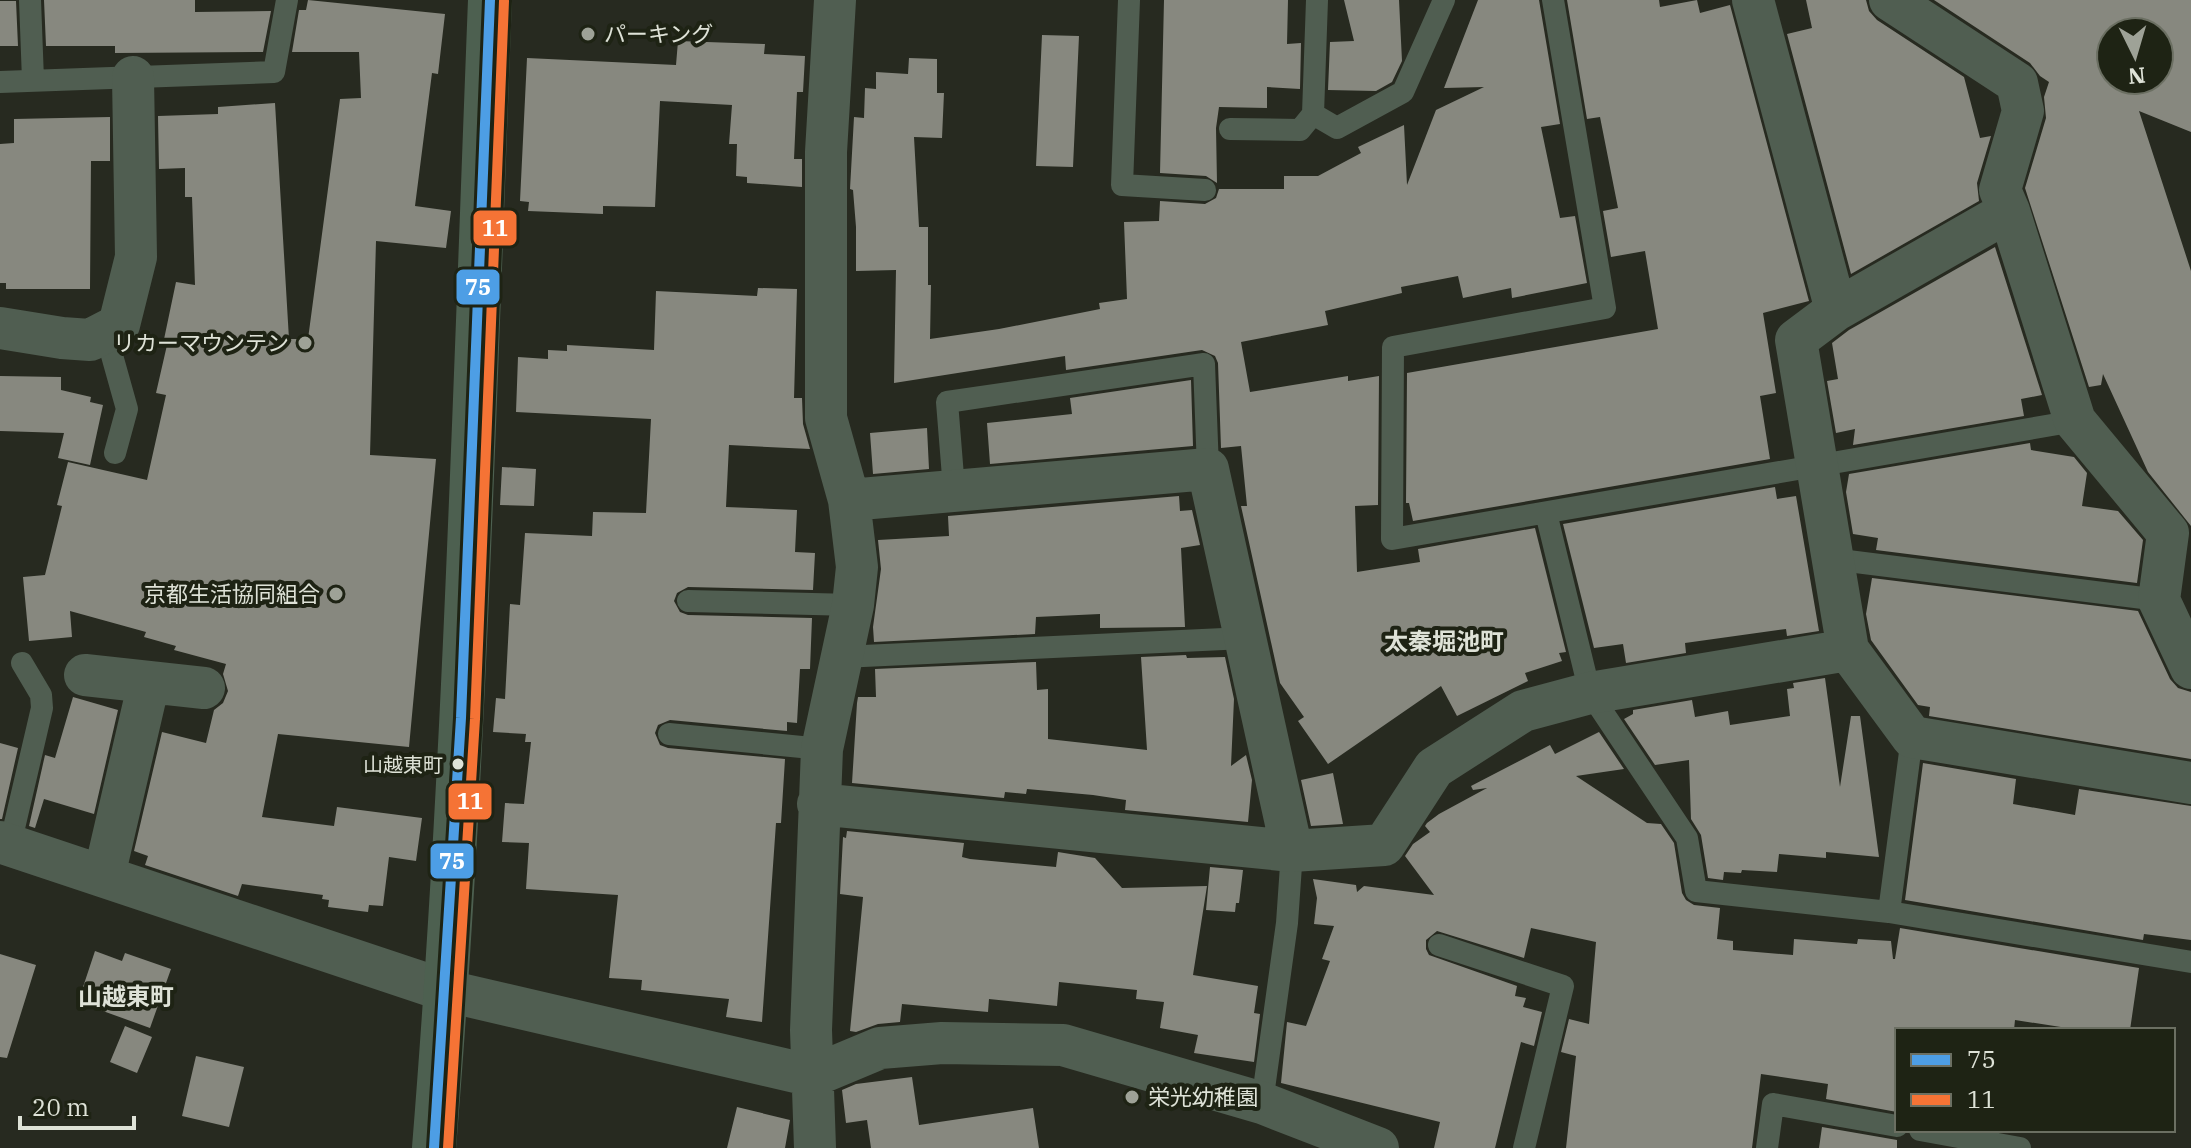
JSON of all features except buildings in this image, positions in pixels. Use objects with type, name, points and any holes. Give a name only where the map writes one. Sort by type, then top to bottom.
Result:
[{"type":"street","points":[[434,1148],[447,991],[490,0]]},
{"type":"street","points":[[815,1148],[811,1030],[818,804],[822,749],[853,605],[857,567],[849,500],[826,418],[826,152],[835,0]]},
{"type":"street","points":[[1753,0],[1836,310]]},
{"type":"street","points":[[1890,0],[2017,83],[2023,111],[2000,190],[2075,421],[2168,533],[2159,600],[2191,668]]},
{"type":"street","points":[[0,328],[90,340],[119,325],[136,257],[133,77]]},
{"type":"street","points":[[2009,211],[1836,310],[1796,340],[1848,650],[1912,737],[2191,783]]},
{"type":"street","points":[[849,500],[1208,469],[1292,851]]},
{"type":"street","points":[[818,804],[1292,851],[1384,845],[1434,768],[1523,711],[1590,693],[1848,650]]},
{"type":"street","points":[[85,675],[204,688]]},
{"type":"street","points":[[104,876],[149,682]]},
{"type":"street","points":[[5,844],[447,991],[813,1076],[880,1048],[942,1043],[1063,1045],[1262,1103],[1378,1148]]},
{"type":"lane","points":[[30,0],[33,80]]},
{"type":"lane","points":[[0,82],[274,72],[287,0]]},
{"type":"lane","points":[[1129,0],[1122,185],[1205,190]]},
{"type":"lane","points":[[1230,129],[1300,130],[1313,114],[1317,0]]},
{"type":"lane","points":[[1313,114],[1337,128],[1403,92],[1444,0]]},
{"type":"lane","points":[[1553,0],[1605,308],[1393,347],[1392,539],[2075,421]]},
{"type":"lane","points":[[106,334],[127,409],[115,453]]},
{"type":"lane","points":[[954,489],[947,402],[1204,364],[1208,469]]},
{"type":"lane","points":[[1546,513],[1590,693],[1687,838],[1696,891],[1889,912],[2191,962]]},
{"type":"lane","points":[[1832,559],[2159,600]]},
{"type":"lane","points":[[688,601],[853,605]]},
{"type":"lane","points":[[842,657],[1245,638]]},
{"type":"lane","points":[[5,844],[42,708],[41,695],[22,663]]},
{"type":"lane","points":[[669,734],[822,749]]},
{"type":"lane","points":[[1889,912],[1912,737]]},
{"type":"lane","points":[[1262,1103],[1287,923],[1292,851]]},
{"type":"lane","points":[[1439,945],[1563,986],[1524,1148]]},
{"type":"lane","points":[[1767,1148],[1773,1104],[1895,1126]]},
{"type":"lane","points":[[1931,1132],[2020,1148]]},
{"type":"transit line","name":"75","points":[[434,1148],[461,718],[490,0]]},
{"type":"transit line","name":"11","points":[[448,1148],[475,719],[504,1]]},
{"type":"place","name":"パーキング","points":[[588,34]]},
{"type":"place","name":"リカーマウンテン","points":[[305,343]]},
{"type":"place","name":"京都生活協同組合","points":[[336,594]]},
{"type":"place","name":"山越東町","points":[[458,764]]},
{"type":"place","name":"栄光幼稚園","points":[[1132,1097]]},
{"type":"district","name":"太秦堀池町","points":[[1444,642]]},
{"type":"district","name":"山越東町","points":[[126,997]]}]
